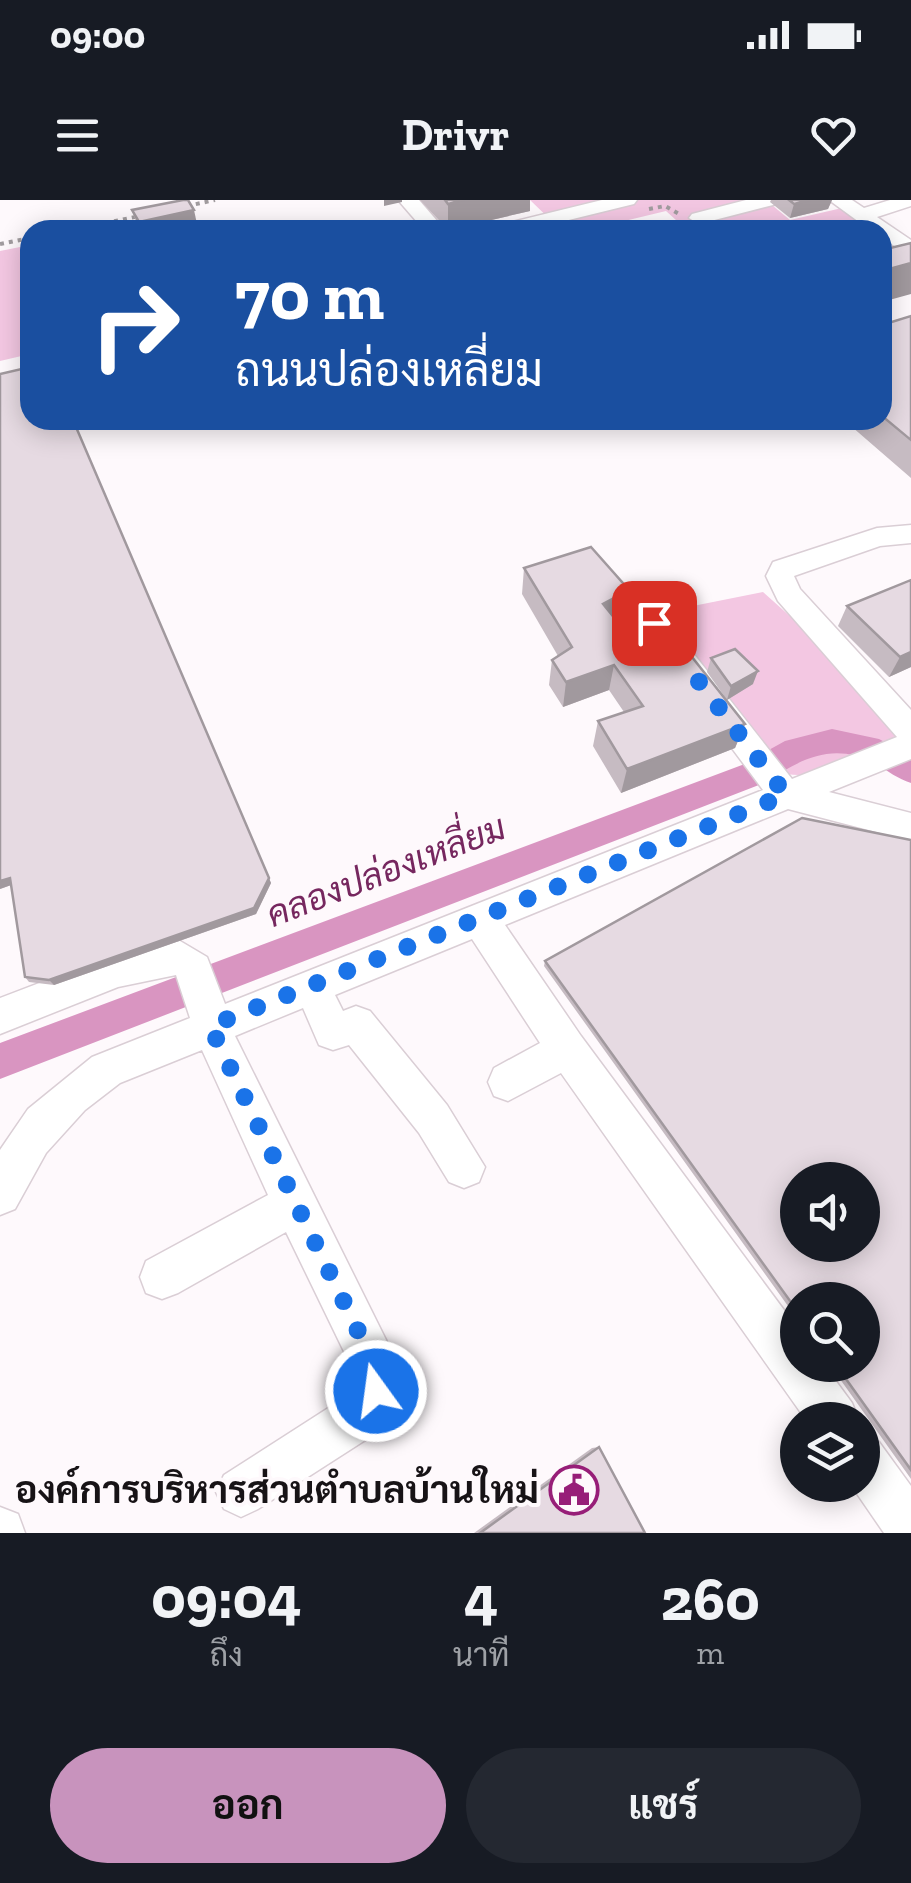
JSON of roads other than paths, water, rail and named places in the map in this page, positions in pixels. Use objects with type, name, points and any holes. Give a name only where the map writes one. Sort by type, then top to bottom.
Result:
[{"type":"street","points":[[408,200],[426,220]]},
{"type":"street","points":[[544,220],[627,200]]},
{"type":"street","points":[[699,218],[770,200]]},
{"type":"street","points":[[839,200],[869,220]]},
{"type":"street","points":[[872,220],[911,200]]},
{"type":"street","points":[[0,1194],[17,1135],[202,996],[311,985],[479,918],[772,777],[900,746],[788,594],[780,576],[783,568],[876,537],[911,534]]},
{"type":"street","points":[[654,623],[772,777],[911,826]]},
{"type":"street","points":[[479,918],[567,1049],[822,1402]]},
{"type":"street","points":[[0,1016],[142,964],[184,958],[375,1366],[376,1391],[364,1413],[241,1492]]},
{"type":"street","points":[[311,985],[333,1032],[356,1024],[433,1119],[464,1167]]},
{"type":"street","points":[[508,1082],[567,1049]]},
{"type":"street","points":[[162,1277],[296,1203]]},
{"type":"street","points":[[880,1484],[911,1528]]},
{"type":"waterway","name":"คลองปล่องเหลี่ยม","points":[[0,1061],[753,774],[814,743],[832,740],[868,747],[911,771]]},
{"type":"place","name":"องค์การบริหารส่วนตำบลบ้านใหม่","points":[[574,1490]]}]
